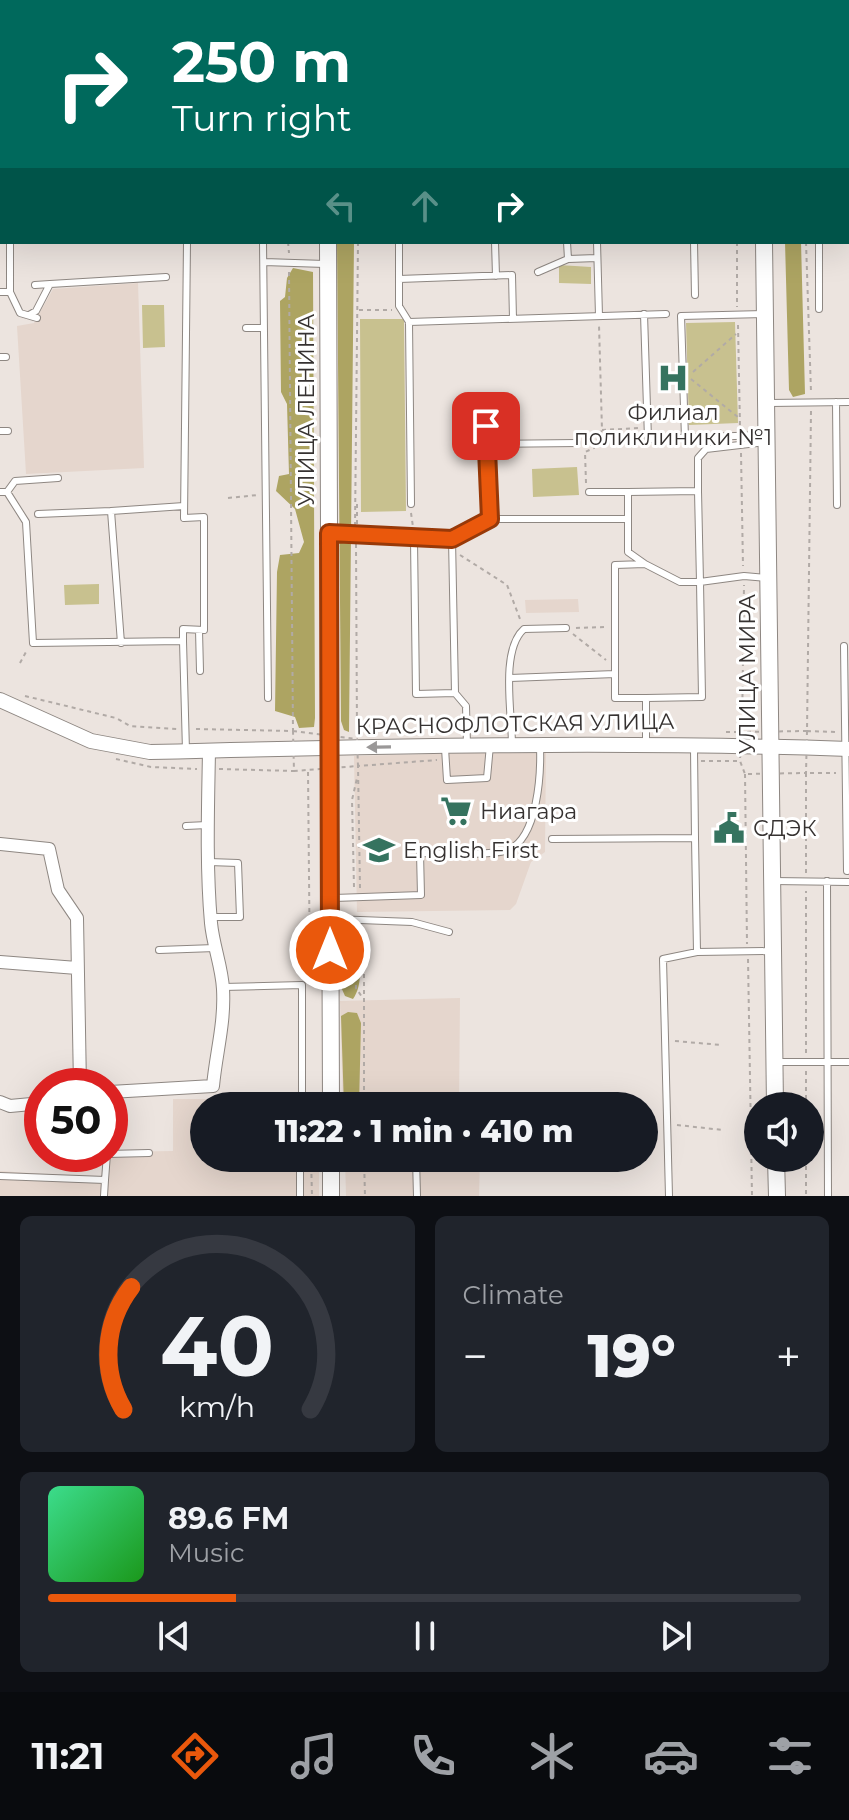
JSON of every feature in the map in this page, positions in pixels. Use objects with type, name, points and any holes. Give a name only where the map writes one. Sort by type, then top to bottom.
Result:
[{"type":"main road","name":"УЛИЦА ЛЕНИНА","points":[[328,244],[331,1092]]},
{"type":"main road","name":"УЛИЦА МИРА","points":[[764,244],[775,1092]]},
{"type":"main road","points":[[331,1172],[331,1196]]},
{"type":"main road","points":[[776,1172],[777,1196]]},
{"type":"street","name":"КРАСНОФЛОТСКАЯ УЛИЦА","points":[[0,700],[91,741],[150,752],[540,744],[694,744],[848,749]]},
{"type":"street","points":[[128,1091],[213,1086],[216,1049],[222,1036],[223,987],[211,917],[207,825],[209,751]]},
{"type":"street","points":[[0,844],[49,849],[58,890],[77,918],[80,1068]]},
{"type":"street","points":[[0,962],[77,968]]},
{"type":"street","points":[[0,1102],[10,1106],[24,1105]]},
{"type":"lane","points":[[10,244],[10,292],[20,313],[37,318]]},
{"type":"lane","points":[[186,751],[183,629],[204,630],[204,517],[184,518],[187,244]]},
{"type":"lane","points":[[263,244],[268,698]]},
{"type":"lane","points":[[399,244],[402,310],[409,322],[411,504]]},
{"type":"lane","points":[[495,244],[496,276]]},
{"type":"lane","points":[[567,244],[568,259]]},
{"type":"lane","points":[[597,244],[599,316]]},
{"type":"lane","points":[[694,244],[695,295]]},
{"type":"lane","points":[[819,244],[819,309]]},
{"type":"lane","points":[[538,272],[568,259],[597,258]]},
{"type":"lane","points":[[264,262],[328,264]]},
{"type":"lane","points":[[399,279],[512,275],[513,319]]},
{"type":"lane","points":[[35,285],[166,277]]},
{"type":"lane","points":[[29,315],[36,311],[50,284]]},
{"type":"lane","points":[[0,292],[10,292]]},
{"type":"lane","points":[[644,314],[648,439],[766,438]]},
{"type":"lane","points":[[409,322],[666,314]]},
{"type":"lane","points":[[685,438],[681,316],[765,314]]},
{"type":"lane","points":[[186,328],[198,328]]},
{"type":"lane","points":[[246,328],[264,328]]},
{"type":"lane","points":[[836,402],[837,505]]},
{"type":"lane","points":[[765,403],[849,402]]},
{"type":"lane","points":[[486,407],[490,519]]},
{"type":"lane","points":[[645,564],[615,565],[615,698],[702,697],[698,458],[706,449],[741,439]]},
{"type":"lane","points":[[487,444],[577,443]]},
{"type":"lane","points":[[58,478],[15,481],[3,492],[26,522],[33,643],[183,641]]},
{"type":"lane","points":[[589,492],[698,491]]},
{"type":"lane","points":[[628,492],[628,552],[645,564],[680,582],[744,576],[768,578]]},
{"type":"lane","points":[[38,514],[184,506]]},
{"type":"lane","points":[[111,511],[121,643]]},
{"type":"lane","points":[[329,533],[404,535],[414,540],[452,539],[490,519],[628,519]]},
{"type":"lane","points":[[452,539],[455,693],[466,706],[467,745]]},
{"type":"lane","points":[[414,540],[416,694],[455,693]]},
{"type":"lane","points":[[512,745],[510,678],[515,637],[524,629],[566,628]]},
{"type":"lane","points":[[199,630],[200,671]]},
{"type":"lane","points":[[844,646],[848,749],[847,871]]},
{"type":"lane","points":[[510,678],[615,670]]},
{"type":"lane","points":[[646,698],[646,744]]},
{"type":"lane","points":[[330,898],[421,895],[420,853],[508,850],[523,839],[537,801],[540,744]]},
{"type":"lane","points":[[694,744],[697,952]]},
{"type":"lane","points":[[445,746],[447,780],[487,778],[490,745]]},
{"type":"lane","points":[[186,826],[207,825]]},
{"type":"lane","points":[[552,839],[695,838]]},
{"type":"lane","points":[[208,862],[238,863],[240,917],[211,917]]},
{"type":"lane","points":[[770,881],[849,882]]},
{"type":"lane","points":[[827,881],[828,1196]]},
{"type":"lane","points":[[330,919],[412,922],[449,932]]},
{"type":"lane","points":[[159,950],[215,948]]},
{"type":"lane","points":[[669,1196],[663,959],[697,952],[772,951]]},
{"type":"lane","points":[[223,987],[302,985],[302,1092]]},
{"type":"lane","points":[[774,1062],[849,1062]]},
{"type":"lane","points":[[104,1196],[107,1154],[149,1153]]},
{"type":"lane","points":[[300,1172],[300,1196]]},
{"type":"lane","points":[[416,1172],[417,1196]]},
{"type":"lane","points":[[0,1176],[105,1180]]},
{"type":"path","points":[[19,695],[116,718],[130,726],[293,731],[288,244]]},
{"type":"path","points":[[357,739],[358,244]]},
{"type":"path","points":[[737,244],[744,576],[742,732]]},
{"type":"path","points":[[806,244],[811,403],[807,731],[846,732]]},
{"type":"path","points":[[358,310],[402,310]]},
{"type":"path","points":[[589,492],[585,452],[594,448],[602,430],[599,316]]},
{"type":"path","points":[[738,332],[688,377],[740,419]]},
{"type":"path","points":[[602,430],[648,428]]},
{"type":"path","points":[[228,498],[266,495]]},
{"type":"path","points":[[411,504],[413,524]]},
{"type":"path","points":[[452,549],[507,585],[524,629]]},
{"type":"path","points":[[566,628],[615,627]]},
{"type":"path","points":[[566,628],[615,670]]},
{"type":"path","points":[[20,663],[22,654],[33,643]]},
{"type":"path","points":[[358,766],[360,897]]},
{"type":"path","points":[[308,772],[310,979]]},
{"type":"path","points":[[806,1092],[806,773],[847,773]]},
{"type":"path","points":[[745,774],[752,1092]]},
{"type":"path","points":[[364,919],[364,1092]]},
{"type":"path","points":[[665,1042],[721,1045]]},
{"type":"path","points":[[744,1045],[751,1045]]},
{"type":"path","points":[[667,1125],[697,1124],[723,1130]]},
{"type":"path","points":[[311,1172],[312,1196]]},
{"type":"path","points":[[364,1172],[365,1196]]},
{"type":"path","points":[[752,1172],[752,1196]]},
{"type":"path","points":[[806,1172],[806,1196]]},
{"type":"shaded area","points":[[337,244],[354,244],[349,732],[344,730],[341,721]]},
{"type":"shaded area","points":[[785,244],[801,244],[805,394],[793,397],[789,390]]},
{"type":"shaded area","points":[[559,265],[591,267],[591,284],[559,283]]},
{"type":"shaded area","points":[[293,268],[313,272],[315,718],[314,727],[299,728],[295,717],[275,711],[277,572],[280,555],[299,553],[304,542],[295,509],[276,491],[279,476],[289,474],[287,404],[281,392],[280,301],[285,297],[287,278]]},
{"type":"shaded area","points":[[138,283],[144,468],[26,474],[17,326],[34,323],[53,289]]},
{"type":"shaded area","points":[[142,305],[164,305],[165,347],[143,348]]},
{"type":"shaded area","points":[[360,319],[404,319],[406,511],[361,512]]},
{"type":"shaded area","points":[[735,322],[738,423],[689,425],[686,323]]},
{"type":"shaded area","points":[[577,467],[579,495],[533,497],[532,469]]},
{"type":"shaded area","points":[[99,584],[99,604],[65,605],[64,585]]},
{"type":"shaded area","points":[[578,599],[579,612],[526,613],[525,600]]},
{"type":"shaded area","points":[[546,751],[545,852],[531,862],[516,904],[510,910],[357,912],[354,756]]},
{"type":"shaded area","points":[[344,925],[353,927],[359,954],[359,983],[353,999],[345,996],[341,987],[340,931]]},
{"type":"shaded area","points":[[460,998],[459,1092],[343,1092],[340,1001]]},
{"type":"shaded area","points":[[348,1012],[357,1013],[361,1023],[359,1092],[344,1092],[341,1016]]},
{"type":"shaded area","points":[[173,1099],[190,1099],[190,1172],[319,1172],[319,1196],[0,1196],[0,1171],[103,1178],[105,1172],[128,1172],[128,1152],[173,1151]]},
{"type":"shaded area","points":[[345,1172],[480,1172],[479,1196],[346,1196]]},
{"type":"place","name":"Филиал поликлиники №1","points":[[673,378]]},
{"type":"place","name":"Ниагара","points":[[456,811]]},
{"type":"place","name":"СДЭК","points":[[729,828]]},
{"type":"place","name":"English First","points":[[379,850]]},
{"type":"route","points":[[330,950],[329,533],[404,535],[414,540],[452,539],[490,519],[486,426]]}]
